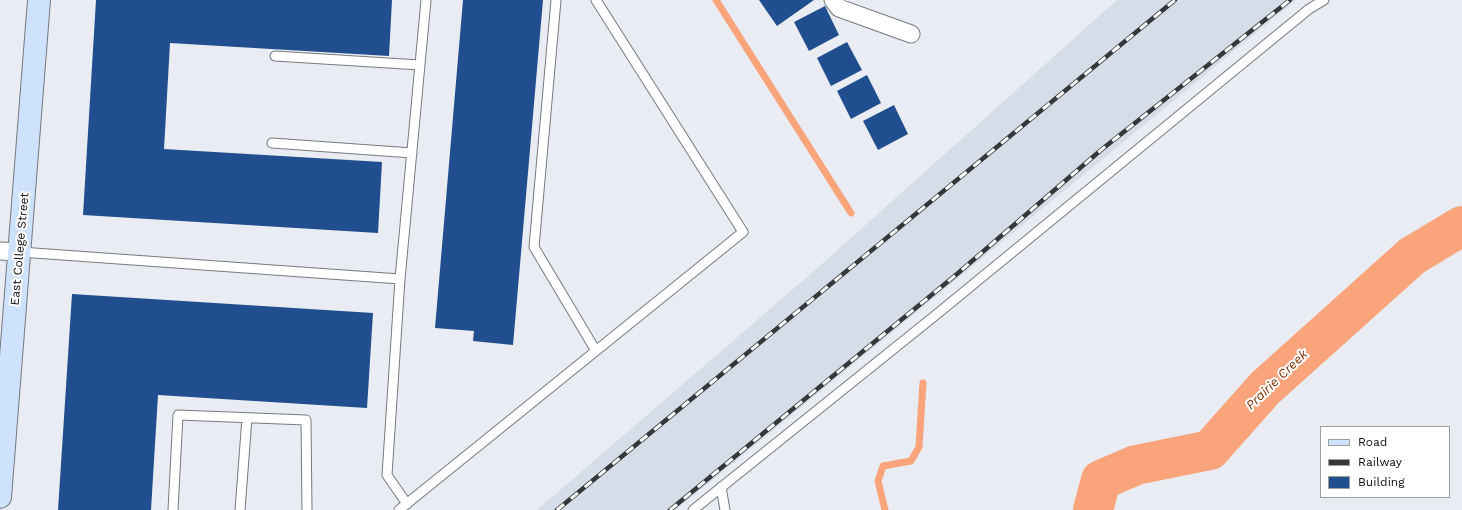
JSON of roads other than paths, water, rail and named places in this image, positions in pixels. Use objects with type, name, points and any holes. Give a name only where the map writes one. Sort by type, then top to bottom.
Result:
[{"type":"street","name":"East College Street","points":[[0,497],[10,251],[39,0]]},
{"type":"street","points":[[833,0],[839,8],[911,34]]},
{"type":"lane","points":[[426,0],[400,279],[387,475],[403,507],[743,232],[596,0]]},
{"type":"lane","points":[[556,0],[534,247],[596,351]]},
{"type":"lane","points":[[693,510],[938,314],[1309,9],[1324,0]]},
{"type":"lane","points":[[275,56],[420,66]]},
{"type":"lane","points":[[272,143],[412,153]]},
{"type":"lane","points":[[10,251],[400,279]]},
{"type":"lane","points":[[173,510],[178,415],[306,420],[307,510]]},
{"type":"lane","points":[[240,510],[247,418]]},
{"type":"lane","points":[[721,487],[725,510]]},
{"type":"waterway","points":[[716,0],[851,213]]},
{"type":"waterway","name":"Prairie Creek","points":[[1093,510],[1101,480],[1136,465],[1210,450],[1265,388],[1412,256],[1462,226]]},
{"type":"waterway","points":[[885,510],[878,481],[883,466],[911,461],[919,447],[923,383]]},
{"type":"railway","points":[[557,510],[1175,0]]},
{"type":"railway","points":[[670,510],[957,274],[1101,150],[1290,0]]}]
